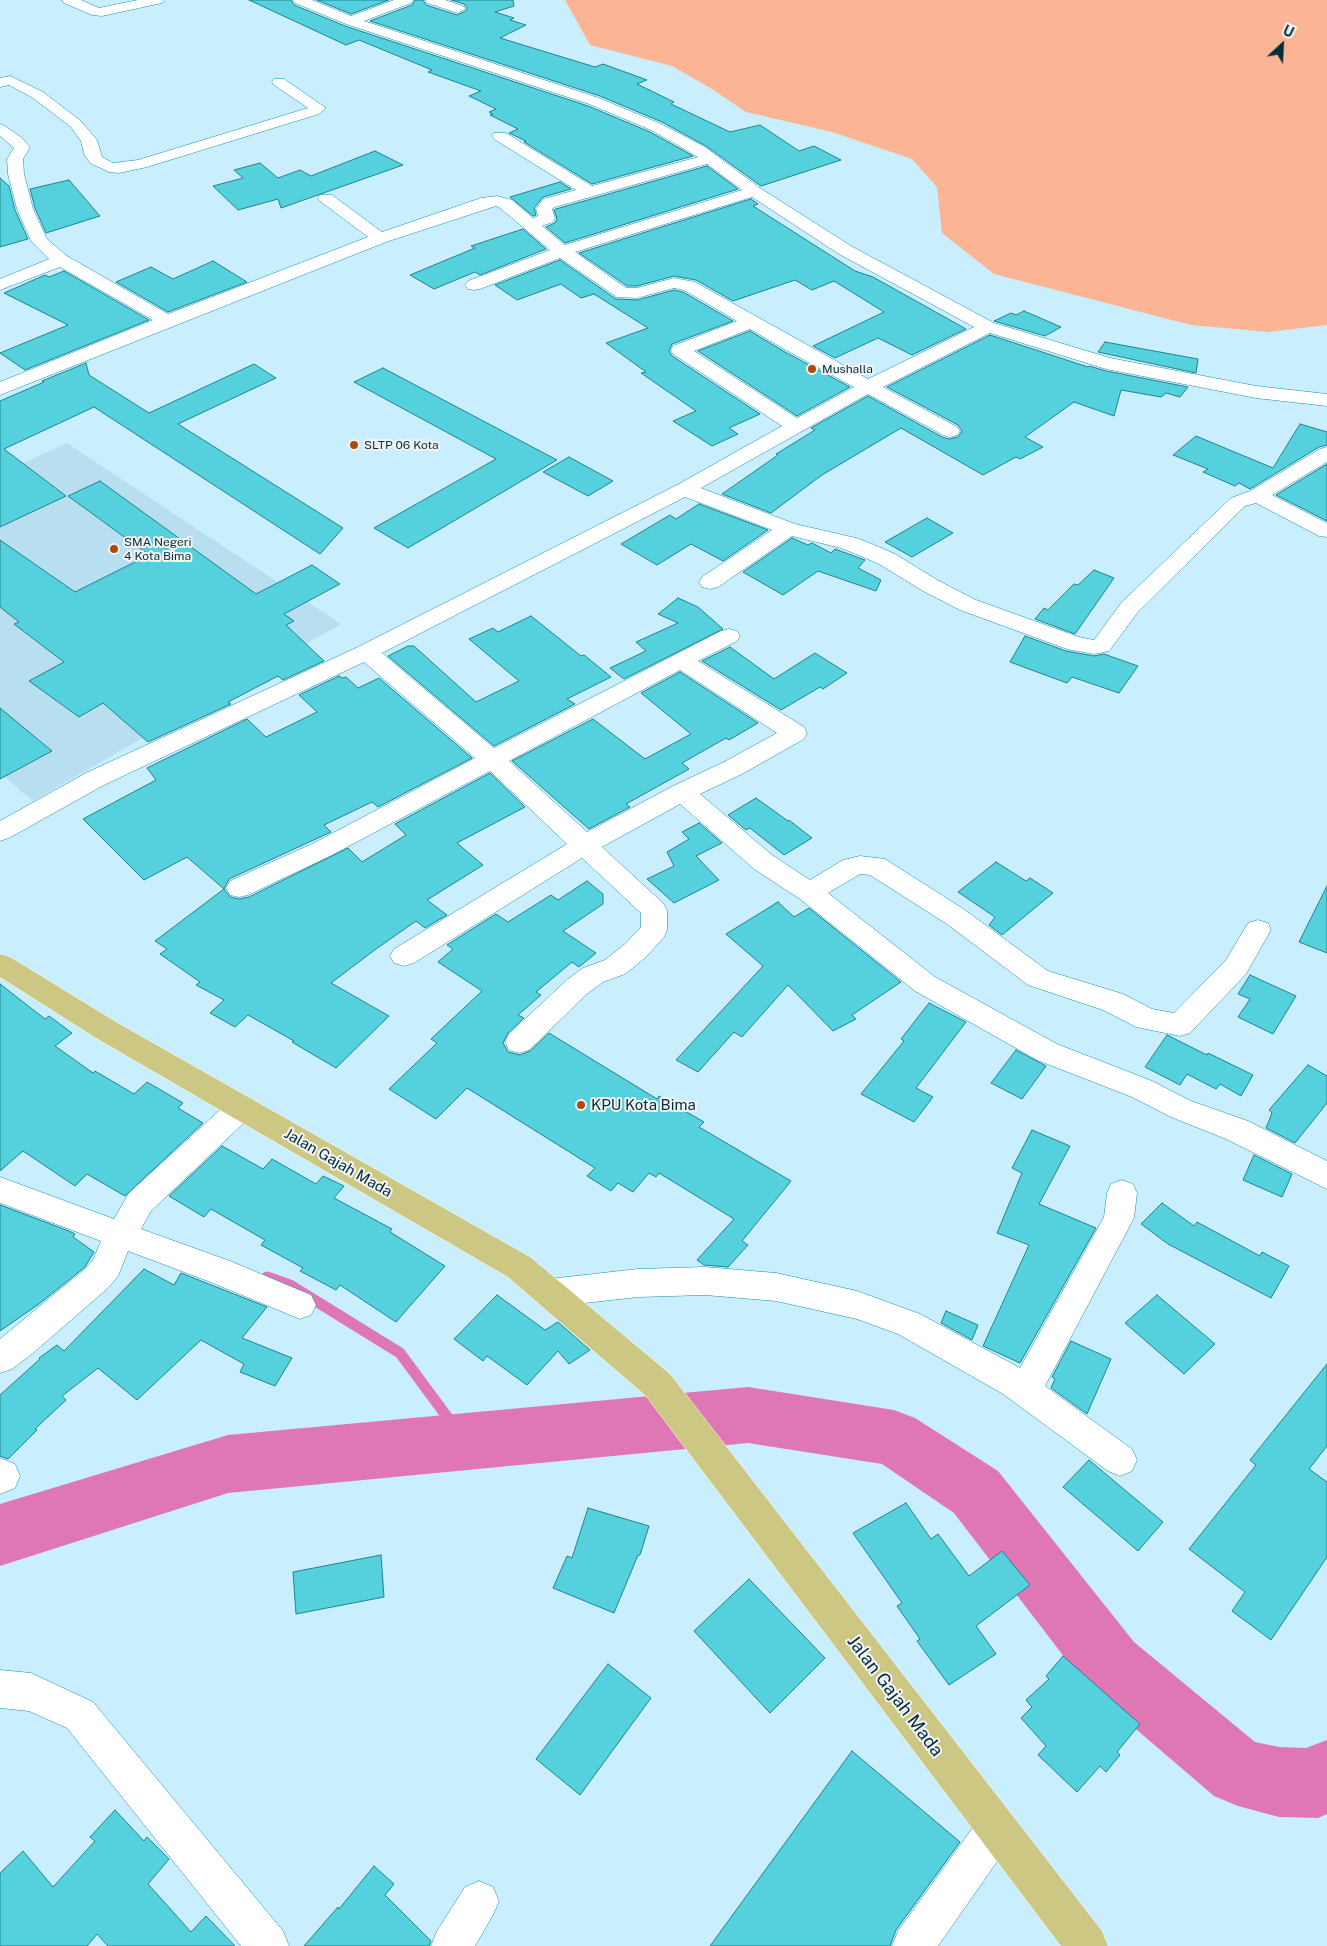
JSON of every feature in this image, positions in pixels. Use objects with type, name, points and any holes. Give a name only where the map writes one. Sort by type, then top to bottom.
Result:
[{"type":"main road","name":"Jalan Gajah Mada","points":[[0,964],[106,1030],[519,1267],[658,1385],[1087,1946]]},
{"type":"street","points":[[69,0],[97,12],[102,12],[157,0]]},
{"type":"street","points":[[300,0],[351,21],[594,101],[656,127],[711,158],[754,191],[845,250],[988,327],[1106,363],[1256,392],[1327,400]]},
{"type":"street","points":[[351,21],[406,0]]},
{"type":"street","points":[[432,0],[458,10]]},
{"type":"street","points":[[0,83],[10,80],[38,95],[76,124],[89,140],[92,154],[96,160],[102,165],[119,168],[141,164],[314,111],[318,108],[279,82]]},
{"type":"street","points":[[0,129],[16,140],[22,147],[14,159],[25,209],[40,241],[61,260],[167,321]]},
{"type":"street","points":[[500,136],[590,192]]},
{"type":"street","points":[[529,225],[546,218],[544,209],[549,203],[711,158]]},
{"type":"street","points":[[474,285],[562,251],[754,191]]},
{"type":"street","points":[[326,198],[380,238]]},
{"type":"street","points":[[0,389],[167,321],[380,238],[490,201],[506,204],[562,251],[616,290],[623,293],[637,293],[679,283],[689,286],[950,431]]},
{"type":"street","points":[[0,285],[61,260]]},
{"type":"street","points":[[751,322],[680,350],[795,426]]},
{"type":"street","points":[[0,832],[94,779],[366,652],[684,489],[869,386],[988,327]]},
{"type":"street","points":[[684,489],[788,529],[848,543],[864,549],[887,559],[931,586],[968,605],[1075,644],[1094,647],[1101,646],[1130,607],[1238,502],[1257,495],[1324,459]]},
{"type":"street","points":[[1257,495],[1327,531]]},
{"type":"street","points":[[710,582],[788,529]]},
{"type":"street","points":[[239,888],[322,849],[729,636]]},
{"type":"street","points":[[366,652],[493,760],[654,910],[654,930],[635,951],[614,966],[593,975],[578,986],[549,1011],[519,1042]]},
{"type":"street","points":[[404,956],[584,845],[682,792],[733,768],[795,733],[681,660]]},
{"type":"street","points":[[682,792],[763,862],[809,892],[925,984],[1047,1052],[1142,1089],[1181,1109],[1237,1130],[1299,1160],[1327,1176]]},
{"type":"street","points":[[809,892],[852,867],[860,865],[876,866],[956,917],[1038,978],[1113,1002],[1146,1019],[1180,1026],[1236,967],[1258,930]]},
{"type":"street","points":[[0,1358],[20,1344],[97,1278],[107,1266],[110,1254],[140,1202],[242,1107]]},
{"type":"street","points":[[0,1190],[122,1234],[300,1305]]},
{"type":"street","points":[[1025,1391],[1119,1218],[1122,1193]]},
{"type":"street","points":[[550,1293],[638,1283],[705,1281],[776,1286],[857,1305],[909,1324],[1015,1383],[1120,1460]]},
{"type":"street","points":[[0,1688],[30,1692],[80,1715],[268,1946]]},
{"type":"street","points":[[913,1946],[996,1829]]},
{"type":"street","points":[[452,1946],[479,1901]]},
{"type":"shaded area","points":[[565,0],[1327,0],[1327,325],[1268,332],[1191,325],[994,274],[942,233],[937,187],[912,159],[832,132],[746,112],[712,89],[672,66],[590,45]]},
{"type":"shaded area","name":"SMA Negeri 4 Kota Bima","points":[[67,443],[341,624],[33,801],[0,773],[0,474]]},
{"type":"building","points":[[249,0],[291,0],[294,5],[345,26],[588,106],[650,132],[693,156],[592,184],[524,142],[526,141],[509,133],[518,129],[490,115],[493,114],[489,112],[496,109],[469,96],[481,91],[428,72],[432,70],[359,40],[346,45]]},
{"type":"building","points":[[317,0],[389,0],[351,14]]},
{"type":"building","points":[[415,0],[423,0],[426,5],[457,15],[466,11],[467,8],[464,4],[451,0],[513,0],[514,6],[495,12],[514,18],[510,20],[526,25],[500,38],[595,67],[603,64],[647,80],[637,84],[674,102],[671,104],[730,132],[760,125],[799,151],[814,146],[841,160],[761,186],[706,146],[662,122],[600,96],[370,21],[412,5]]},
{"type":"building","points":[[375,151],[403,165],[281,208],[278,199],[238,210],[213,186],[243,178],[234,170],[260,163],[278,178],[300,170],[311,176]]},
{"type":"building","points":[[707,166],[738,189],[565,243],[546,227],[555,223],[557,219],[554,210],[556,209]]},
{"type":"building","points":[[0,178],[9,186],[15,210],[28,239],[0,247]]},
{"type":"building","points":[[69,180],[100,216],[46,233],[35,208],[30,189]]},
{"type":"building","points":[[560,182],[571,189],[543,197],[534,208],[536,215],[533,216],[510,197]]},
{"type":"building","points":[[751,199],[758,204],[753,206],[855,271],[873,277],[966,329],[912,355],[878,338],[835,358],[813,346],[884,312],[834,281],[812,290],[795,280],[733,301],[696,280],[674,276],[637,286],[627,286],[579,253]]},
{"type":"building","points":[[523,229],[546,249],[480,275],[475,272],[434,289],[410,275],[475,248],[471,246]]},
{"type":"building","points":[[560,260],[616,299],[637,300],[674,290],[683,292],[733,321],[672,344],[669,351],[672,356],[760,414],[729,428],[738,434],[712,446],[673,421],[696,411],[641,373],[646,372],[606,343],[648,328],[594,294],[581,298],[561,284],[517,300],[495,285]]},
{"type":"building","points":[[213,261],[247,282],[168,312],[116,282],[151,267],[173,279]]},
{"type":"building","points":[[64,271],[149,320],[25,370],[0,353],[68,325],[4,293],[45,275],[49,277]]},
{"type":"building","points":[[1024,311],[1061,327],[1045,336],[994,321],[1011,313],[1016,315]]},
{"type":"building","points":[[750,331],[850,387],[797,416],[698,351]]},
{"type":"building","points":[[990,335],[1088,367],[1188,387],[1180,397],[1166,393],[1161,397],[1121,390],[1114,416],[1074,402],[1025,437],[1043,447],[1020,459],[1016,457],[983,475],[901,428],[822,475],[771,513],[722,494],[778,455],[776,454],[815,430],[811,428],[868,396],[942,437],[949,439],[958,437],[962,431],[958,425],[887,387]]},
{"type":"building","points":[[1105,342],[1198,359],[1196,373],[1098,352]]},
{"type":"building","points":[[86,363],[89,375],[149,413],[254,364],[276,378],[178,424],[343,528],[320,554],[94,407],[4,449],[66,496],[0,527],[0,401]]},
{"type":"building","points":[[383,368],[557,460],[408,548],[374,528],[496,459],[354,382]]},
{"type":"building","points":[[1300,424],[1327,432],[1327,445],[1319,447],[1250,489],[1239,483],[1235,486],[1203,472],[1208,469],[1173,455],[1196,436],[1273,468]]},
{"type":"building","points":[[569,457],[613,481],[588,496],[543,472]]},
{"type":"building","points":[[1327,464],[1327,521],[1276,495]]},
{"type":"building","points":[[100,481],[256,594],[312,565],[340,584],[284,614],[294,621],[286,625],[324,661],[283,680],[278,676],[228,702],[231,704],[148,742],[103,703],[79,717],[29,681],[64,662],[14,624],[19,622],[0,607],[0,540],[75,592],[149,555],[68,496]]},
{"type":"building","points":[[699,504],[768,530],[723,561],[691,544],[657,565],[621,544],[670,515],[676,519]]},
{"type":"building","points":[[927,518],[953,533],[912,557],[885,542]]},
{"type":"building","points":[[792,538],[808,545],[812,543],[831,553],[835,549],[865,560],[858,568],[881,580],[876,591],[818,571],[783,595],[743,572]]},
{"type":"building","points":[[1094,570],[1114,578],[1075,634],[1035,619],[1044,608],[1048,610],[1074,584],[1078,585]]},
{"type":"building","points":[[678,598],[698,607],[723,629],[624,679],[610,668],[646,651],[636,642],[678,623],[658,614]]},
{"type":"building","points":[[531,616],[611,677],[567,699],[575,704],[494,746],[388,656],[408,646],[414,646],[476,702],[519,681],[469,639],[493,628],[498,632]]},
{"type":"building","points":[[1025,636],[1066,651],[1094,656],[1104,654],[1138,666],[1119,693],[1072,677],[1067,683],[1010,662]]},
{"type":"building","points":[[730,647],[774,679],[815,653],[847,673],[823,689],[820,687],[781,710],[702,661]]},
{"type":"building","points":[[680,672],[758,723],[729,740],[726,738],[682,763],[689,769],[626,804],[630,807],[589,829],[512,761],[593,719],[645,759],[691,734],[641,693]]},
{"type":"building","points":[[339,676],[342,678],[346,677],[358,688],[379,678],[472,758],[378,807],[372,802],[324,825],[331,832],[229,879],[224,889],[187,857],[144,880],[83,819],[156,780],[147,768],[247,719],[266,737],[317,712],[299,695]]},
{"type":"building","points":[[0,708],[52,751],[0,779]]},
{"type":"building","points":[[490,773],[525,807],[457,843],[483,865],[427,900],[447,915],[425,928],[416,921],[331,983],[389,1016],[336,1068],[248,1015],[235,1027],[210,1013],[224,1000],[196,985],[200,982],[160,954],[167,949],[155,941],[224,889],[230,897],[239,899],[249,897],[348,848],[362,862],[406,835],[395,824]]},
{"type":"building","points":[[756,798],[812,838],[784,855],[750,828],[746,830],[728,815]]},
{"type":"building","points":[[699,823],[722,843],[696,856],[719,880],[674,903],[647,879],[674,866],[667,852],[689,839],[682,832]]},
{"type":"building","points":[[996,862],[1026,881],[1030,878],[1053,893],[1002,935],[989,925],[995,917],[958,892]]},
{"type":"building","points":[[587,881],[603,894],[603,904],[563,931],[596,953],[579,967],[572,962],[536,992],[541,995],[518,1015],[524,1018],[508,1033],[503,1043],[508,1052],[520,1055],[530,1051],[549,1033],[657,1099],[659,1096],[704,1122],[699,1127],[791,1181],[742,1241],[748,1245],[728,1267],[704,1265],[697,1260],[734,1219],[659,1173],[656,1177],[649,1173],[633,1192],[618,1183],[611,1191],[587,1176],[595,1168],[467,1088],[436,1119],[389,1089],[437,1043],[431,1039],[482,991],[438,962],[453,949],[447,945],[496,914],[508,922],[551,895],[558,900]]},
{"type":"building","points":[[1327,886],[1327,953],[1299,942]]},
{"type":"building","points":[[778,902],[794,917],[809,908],[901,982],[852,1015],[856,1019],[833,1031],[788,985],[742,1037],[734,1032],[698,1072],[676,1060],[763,966],[726,934]]},
{"type":"building","points":[[1250,975],[1296,996],[1273,1034],[1238,1017],[1250,999],[1238,994]]},
{"type":"building","points":[[0,984],[45,1019],[49,1016],[72,1033],[55,1046],[93,1073],[95,1071],[134,1094],[147,1082],[183,1103],[178,1108],[203,1123],[125,1196],[87,1174],[75,1186],[23,1151],[0,1171]]},
{"type":"building","points":[[929,1003],[966,1022],[916,1088],[933,1097],[914,1122],[861,1094],[904,1041],[901,1039]]},
{"type":"building","points":[[1167,1035],[1253,1075],[1241,1096],[1220,1084],[1216,1089],[1187,1074],[1180,1085],[1145,1067]]},
{"type":"building","points":[[1016,1050],[1046,1066],[1022,1099],[991,1083]]},
{"type":"building","points":[[1308,1065],[1327,1076],[1327,1103],[1295,1143],[1266,1128],[1272,1113],[1269,1110]]},
{"type":"building","points":[[1032,1130],[1070,1146],[1039,1204],[1096,1228],[1020,1363],[983,1346],[1029,1245],[997,1233],[1022,1173],[1012,1168]]},
{"type":"building","points":[[222,1146],[263,1169],[272,1159],[316,1184],[323,1176],[344,1186],[334,1198],[392,1229],[390,1232],[445,1266],[396,1322],[340,1285],[336,1290],[300,1271],[303,1268],[261,1245],[265,1240],[211,1209],[204,1217],[169,1196]]},
{"type":"building","points":[[1254,1155],[1292,1174],[1282,1197],[1243,1180]]},
{"type":"building","points":[[1162,1203],[1194,1226],[1197,1222],[1260,1256],[1262,1252],[1289,1266],[1271,1298],[1168,1244],[1141,1224]]},
{"type":"building","points":[[0,1205],[75,1234],[73,1237],[94,1252],[85,1267],[39,1304],[0,1331]]},
{"type":"building","points":[[144,1269],[174,1285],[181,1273],[267,1307],[242,1338],[292,1358],[275,1386],[240,1372],[244,1364],[201,1340],[137,1400],[98,1368],[62,1396],[66,1400],[35,1429],[37,1430],[8,1459],[0,1456],[0,1395],[39,1358],[57,1345],[64,1351]]},
{"type":"building","points":[[497,1295],[545,1330],[558,1322],[590,1350],[569,1364],[558,1351],[527,1385],[487,1356],[483,1361],[454,1339]]},
{"type":"building","points":[[1157,1295],[1215,1344],[1184,1374],[1125,1323]]},
{"type":"building","points":[[946,1311],[978,1325],[972,1340],[941,1323]]},
{"type":"building","points":[[1071,1341],[1111,1359],[1087,1414],[1051,1388],[1055,1379],[1052,1377]]},
{"type":"building","points":[[1327,1364],[1327,1446],[1309,1469],[1327,1482],[1327,1557],[1271,1640],[1232,1611],[1245,1592],[1189,1549],[1256,1465],[1250,1460]]},
{"type":"building","points":[[1089,1460],[1163,1522],[1138,1551],[1063,1487]]},
{"type":"building","points":[[906,1503],[931,1539],[938,1534],[969,1576],[1002,1551],[1030,1585],[976,1626],[996,1654],[949,1685],[917,1641],[920,1639],[897,1606],[902,1603],[853,1533]]},
{"type":"building","points":[[588,1508],[649,1526],[640,1555],[638,1555],[614,1613],[553,1588],[567,1556],[572,1558]]},
{"type":"building","points":[[381,1555],[384,1597],[296,1614],[293,1572]]},
{"type":"building","points":[[749,1579],[825,1658],[770,1713],[694,1631]]},
{"type":"building","points":[[1063,1656],[1140,1724],[1117,1752],[1120,1755],[1106,1772],[1100,1766],[1077,1792],[1038,1755],[1046,1746],[1021,1718],[1032,1707],[1026,1700],[1049,1679],[1046,1676]]},
{"type":"building","points":[[608,1664],[651,1698],[580,1795],[536,1759]]},
{"type":"building","points":[[852,1751],[960,1842],[896,1930],[890,1946],[710,1946]]},
{"type":"building","points":[[115,1810],[144,1841],[147,1837],[169,1859],[148,1884],[191,1932],[206,1916],[235,1946],[108,1946],[97,1934],[87,1946],[0,1946],[0,1873],[23,1851],[53,1887],[95,1841],[90,1837]]},
{"type":"building","points":[[374,1866],[394,1884],[385,1895],[431,1941],[429,1946],[304,1946],[338,1907],[339,1909]]},
{"type":"waterway","points":[[267,1277],[290,1285],[400,1353],[465,1441]]},
{"type":"waterway","points":[[0,1535],[228,1464],[748,1415],[894,1438],[976,1492],[1111,1665],[1238,1772],[1279,1782],[1318,1783],[1327,1774]]},
{"type":"place","name":"Mushalla","points":[[812,369]]},
{"type":"place","name":"SLTP 06 Kota","points":[[354,445]]},
{"type":"place","name":"SMA Negeri 4 Kota Bima","points":[[114,549]]},
{"type":"place","name":"KPU Kota Bima","points":[[581,1105]]}]
